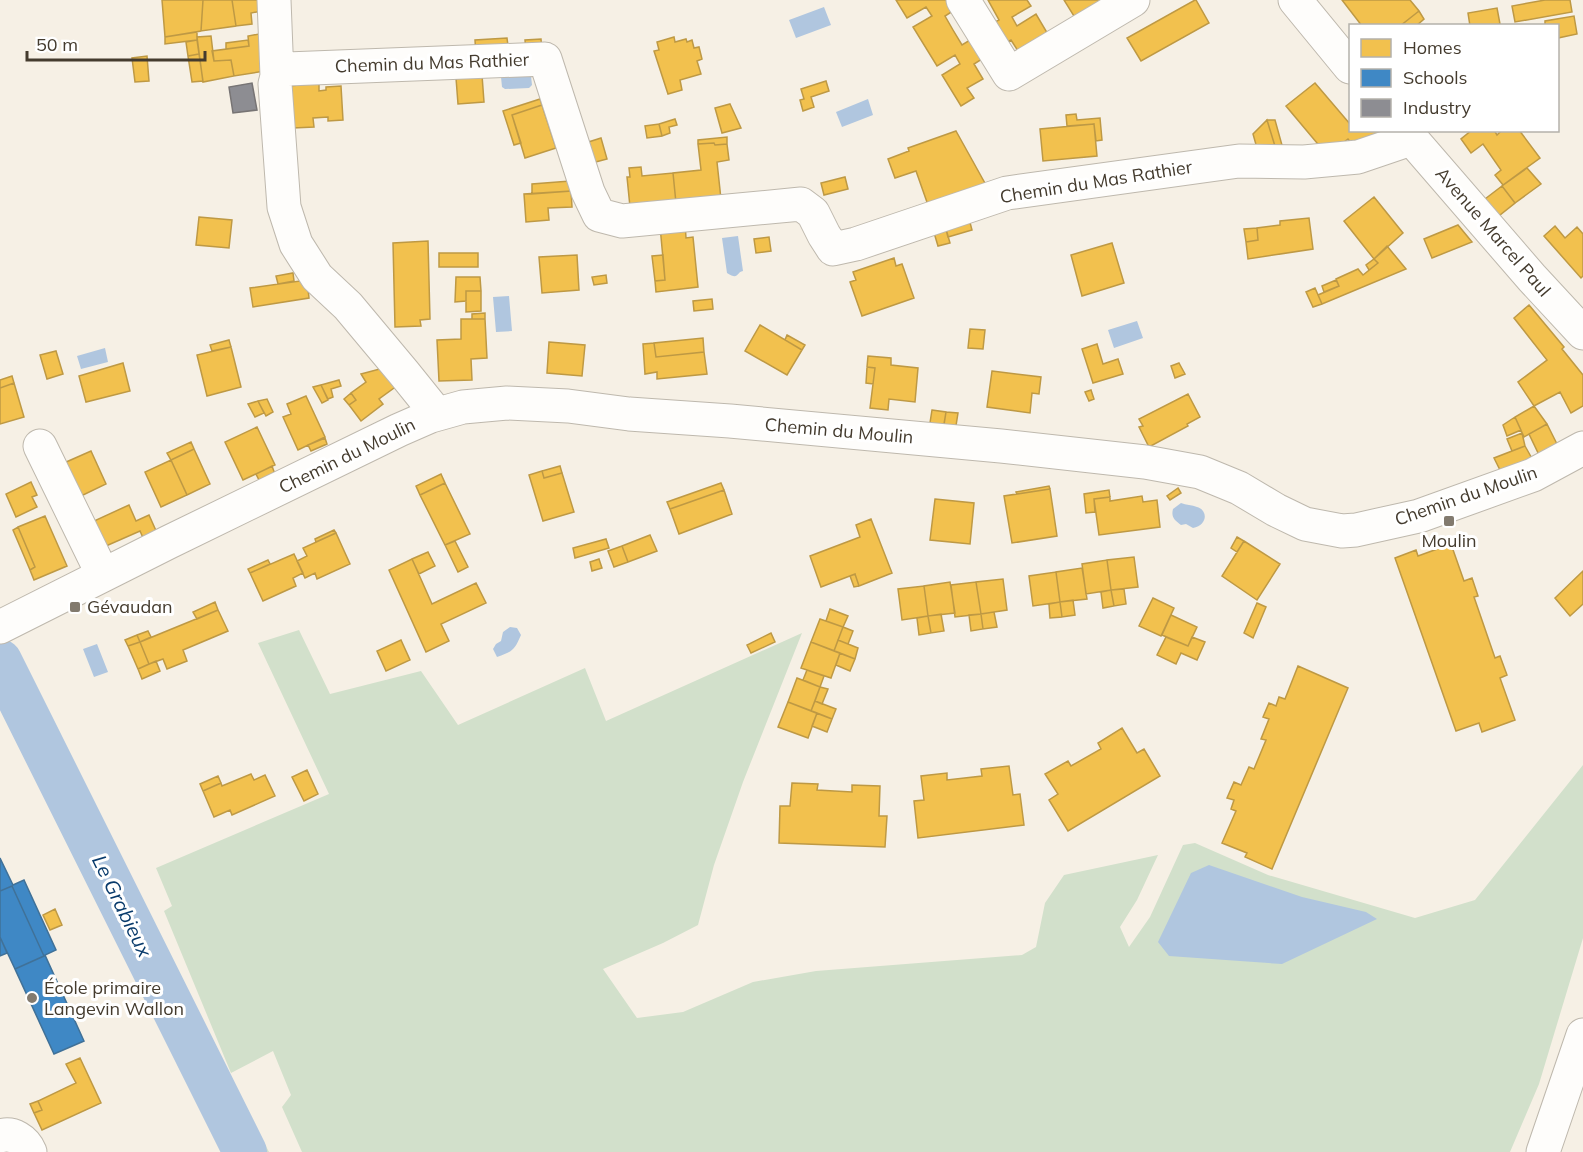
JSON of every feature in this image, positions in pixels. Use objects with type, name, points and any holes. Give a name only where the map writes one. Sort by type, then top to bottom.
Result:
[{"type":"street","points":[[274,0],[277,76],[275,84],[284,207],[296,244],[317,277],[348,306],[437,414]]},
{"type":"street","points":[[963,0],[1009,74],[1131,0]]},
{"type":"street","points":[[1295,0],[1349,66]]},
{"type":"street","name":"Chemin du Mas Rathier","points":[[277,76],[287,69],[545,59],[588,192],[599,215],[622,221],[801,204],[813,213],[833,249],[856,244],[1007,193],[1239,161],[1304,162],[1358,156],[1407,134]]},
{"type":"street","name":"Avenue Marcel Paul","points":[[1407,134],[1583,333]]},
{"type":"street","name":"Chemin du Moulin","points":[[11,621],[399,430],[437,414],[463,407],[507,403],[568,406],[629,414],[1001,446],[1145,462],[1200,472],[1239,488],[1305,524],[1341,531],[1356,530],[1419,516],[1533,475],[1583,448]]},
{"type":"street","points":[[40,446],[103,575]]},
{"type":"street","points":[[1543,1152],[1583,1035]]},
{"type":"green space","points":[[299,630],[330,694],[421,671],[458,725],[585,668],[606,721],[802,633],[743,782],[714,865],[698,925],[603,969],[637,1018],[683,1012],[753,982],[816,971],[1022,955],[1036,947],[1045,903],[1064,875],[1158,855],[1137,900],[1120,927],[1129,947],[1150,917],[1183,845],[1195,843],[1268,875],[1415,918],[1475,900],[1583,765],[1583,938],[1539,1084],[1510,1152],[302,1152],[282,1107],[291,1095],[273,1051],[231,1073],[164,911],[172,906],[156,868],[329,794],[258,643]]},
{"type":"green space","points":[[257,1129],[269,1152],[224,1152],[225,1150]]},
{"type":"water","points":[[824,7],[831,25],[796,38],[789,20]]},
{"type":"water","points":[[504,75],[531,76],[532,85],[529,88],[505,89],[502,87],[501,77]]},
{"type":"water","points":[[868,99],[873,115],[842,127],[836,112]]},
{"type":"water","points":[[738,236],[743,271],[734,276],[727,273],[722,238]]},
{"type":"water","points":[[509,296],[512,331],[496,332],[493,297]]},
{"type":"water","points":[[1137,321],[1143,338],[1114,348],[1108,330]]},
{"type":"water","points":[[105,348],[108,362],[81,369],[77,356]]},
{"type":"water","points":[[1181,503],[1203,511],[1205,518],[1202,524],[1193,528],[1186,524],[1181,525],[1175,520],[1172,514],[1173,509]]},
{"type":"water","points":[[510,627],[517,628],[521,635],[512,650],[497,657],[493,649],[501,641],[503,632]]},
{"type":"water","points":[[97,644],[108,672],[94,677],[83,649]]},
{"type":"water","points":[[1209,865],[1302,897],[1366,912],[1377,919],[1282,964],[1169,956],[1158,942],[1191,873]]},
{"type":"building: Homes","points":[[162,0],[203,0],[201,31],[165,37]]},
{"type":"building: Homes","points":[[203,0],[232,0],[236,26],[201,31]]},
{"type":"building: Homes","points":[[232,0],[266,0],[267,10],[251,13],[252,24],[236,26]]},
{"type":"building: Homes","points":[[896,0],[946,0],[953,11],[945,16],[962,45],[970,40],[982,59],[974,64],[983,79],[967,88],[974,98],[961,106],[942,75],[960,64],[955,55],[937,66],[913,27],[932,16],[926,7],[907,18]]},
{"type":"building: Homes","points":[[988,0],[1027,0],[1031,6],[1012,17],[1017,26],[1036,14],[1049,36],[1020,54],[1011,40],[1003,44],[991,24],[999,20]]},
{"type":"building: Homes","points":[[1064,0],[1104,0],[1077,21]]},
{"type":"building: Homes","points":[[1195,0],[1209,23],[1141,61],[1127,38]]},
{"type":"building: Homes","points":[[1342,0],[1410,0],[1419,11],[1403,24],[1360,24]]},
{"type":"building: Homes","points":[[1545,0],[1570,0],[1572,12],[1515,22],[1512,6]]},
{"type":"building: Homes","points":[[1497,8],[1500,24],[1470,24],[1468,13]]},
{"type":"building: Homes","points":[[1419,11],[1424,19],[1418,24],[1403,24]]},
{"type":"building: Homes","points":[[1574,16],[1577,34],[1559,38],[1559,24],[1545,24],[1545,21]]},
{"type":"building: Homes","points":[[197,32],[197,40],[165,44],[165,37]]},
{"type":"building: Homes","points":[[259,34],[265,71],[234,76],[231,60],[214,61],[212,51],[249,46],[248,36]]},
{"type":"building: Homes","points":[[211,36],[214,61],[231,60],[234,76],[203,82],[197,37]]},
{"type":"building: Homes","points":[[674,37],[675,42],[692,40],[694,48],[699,47],[702,59],[697,61],[701,74],[680,80],[682,90],[668,94],[654,51],[659,50],[657,42]]},
{"type":"building: Homes","points":[[507,38],[509,54],[476,56],[475,40]]},
{"type":"building: Homes","points":[[541,39],[542,51],[526,52],[525,40]]},
{"type":"building: Homes","points":[[197,40],[199,54],[188,56],[186,42]]},
{"type":"building: Homes","points":[[248,40],[249,46],[226,49],[226,43]]},
{"type":"building: Homes","points":[[199,54],[203,81],[192,82],[188,56]]},
{"type":"building: Homes","points":[[147,56],[149,81],[135,82],[132,58]]},
{"type":"building: Homes","points":[[482,75],[484,102],[458,104],[456,78]]},
{"type":"building: Homes","points":[[826,81],[829,91],[811,97],[814,107],[803,111],[800,100],[804,99],[801,89]]},
{"type":"building: Homes","points":[[319,83],[319,91],[326,90],[326,87],[341,86],[343,120],[328,121],[328,117],[313,118],[314,127],[293,128],[289,86]]},
{"type":"building: Homes","points":[[1315,83],[1349,123],[1349,132],[1382,132],[1387,138],[1354,147],[1348,139],[1340,145],[1322,149],[1286,106]]},
{"type":"building: Homes","points":[[540,99],[542,105],[512,115],[521,143],[514,145],[503,111]]},
{"type":"building: Homes","points":[[730,104],[741,128],[722,133],[715,108]]},
{"type":"building: Homes","points":[[542,105],[556,148],[525,158],[512,115]]},
{"type":"building: Homes","points":[[1076,114],[1077,120],[1100,118],[1102,140],[1096,141],[1094,124],[1067,126],[1066,115]]},
{"type":"building: Homes","points":[[675,119],[677,125],[669,127],[670,133],[662,136],[659,124]]},
{"type":"building: Homes","points":[[1267,120],[1275,120],[1285,156],[1278,156]]},
{"type":"building: Homes","points":[[1267,120],[1278,156],[1260,159],[1253,134]]},
{"type":"building: Homes","points":[[659,124],[662,136],[647,138],[645,126]]},
{"type":"building: Homes","points":[[1094,124],[1097,156],[1043,161],[1040,129]]},
{"type":"building: Homes","points":[[956,131],[986,185],[928,205],[916,171],[895,178],[888,159],[909,151],[908,148]]},
{"type":"building: Homes","points":[[1470,132],[1495,132],[1497,135],[1500,132],[1520,132],[1540,158],[1503,185],[1495,175],[1501,170],[1483,144],[1471,153],[1461,139]]},
{"type":"building: Homes","points":[[727,137],[727,144],[698,144],[698,140]]},
{"type":"building: Homes","points":[[601,138],[607,159],[588,164],[582,144]]},
{"type":"building: Homes","points":[[714,143],[715,145],[727,144],[729,160],[717,162],[721,199],[676,203],[673,173],[701,170],[698,144]]},
{"type":"building: Homes","points":[[641,167],[642,176],[673,173],[676,203],[630,207],[627,177],[630,177],[629,168]]},
{"type":"building: Homes","points":[[1527,168],[1541,184],[1515,203],[1502,186]]},
{"type":"building: Homes","points":[[845,177],[848,189],[824,195],[821,183]]},
{"type":"building: Homes","points":[[570,181],[571,191],[532,194],[532,184]]},
{"type":"building: Homes","points":[[1502,186],[1515,203],[1495,219],[1481,202]]},
{"type":"building: Homes","points":[[571,191],[572,207],[548,208],[549,220],[526,222],[524,194]]},
{"type":"building: Homes","points":[[1374,197],[1403,233],[1374,259],[1344,221]]},
{"type":"building: Homes","points":[[968,215],[972,230],[948,237],[944,222]]},
{"type":"building: Homes","points":[[199,217],[232,220],[229,248],[196,245]]},
{"type":"building: Homes","points":[[1309,218],[1313,249],[1248,259],[1246,242],[1258,240],[1257,228],[1280,225],[1280,221]]},
{"type":"building: Homes","points":[[944,222],[950,243],[938,246],[932,226]]},
{"type":"building: Homes","points":[[685,223],[686,238],[693,237],[698,287],[656,292],[655,281],[665,280],[660,226]]},
{"type":"building: Homes","points":[[1458,225],[1472,242],[1432,258],[1424,239]]},
{"type":"building: Homes","points":[[1555,226],[1565,238],[1577,227],[1583,234],[1583,276],[1581,278],[1544,236]]},
{"type":"building: Homes","points":[[1257,228],[1258,240],[1246,242],[1244,229]]},
{"type":"building: Homes","points":[[769,237],[771,251],[756,253],[754,239]]},
{"type":"building: Homes","points":[[428,241],[430,319],[420,320],[421,326],[395,327],[393,243]]},
{"type":"building: Homes","points":[[1112,243],[1124,283],[1082,296],[1071,255]]},
{"type":"building: Homes","points":[[1387,246],[1406,269],[1322,304],[1318,295],[1339,286],[1336,279],[1358,269],[1363,275],[1378,263],[1374,259]]},
{"type":"building: Homes","points":[[439,253],[478,253],[478,267],[439,267]]},
{"type":"building: Homes","points":[[577,255],[579,290],[542,293],[539,257]]},
{"type":"building: Homes","points":[[663,255],[665,280],[655,281],[652,256]]},
{"type":"building: Homes","points":[[894,258],[896,266],[902,264],[914,298],[862,316],[850,282],[856,280],[853,272]]},
{"type":"building: Homes","points":[[1374,259],[1378,263],[1369,270],[1366,265]]},
{"type":"building: Homes","points":[[293,273],[294,281],[278,284],[276,276]]},
{"type":"building: Homes","points":[[606,275],[607,283],[594,285],[592,277]]},
{"type":"building: Homes","points":[[456,277],[480,277],[481,291],[466,291],[466,301],[455,302]]},
{"type":"building: Homes","points":[[307,280],[309,298],[253,307],[250,288]]},
{"type":"building: Homes","points":[[1336,280],[1339,286],[1324,292],[1322,286]]},
{"type":"building: Homes","points":[[1315,288],[1322,304],[1313,307],[1306,292]]},
{"type":"building: Homes","points":[[466,291],[481,291],[481,311],[466,312]]},
{"type":"building: Homes","points":[[712,299],[713,309],[694,311],[693,301]]},
{"type":"building: Homes","points":[[1529,305],[1564,347],[1562,349],[1583,375],[1583,406],[1571,413],[1560,392],[1534,406],[1518,382],[1547,360],[1514,318]]},
{"type":"building: Homes","points":[[485,313],[485,319],[472,319],[472,314]]},
{"type":"building: Homes","points":[[461,319],[485,319],[487,358],[471,359],[472,380],[439,381],[437,340],[461,339]]},
{"type":"building: Homes","points":[[760,325],[802,350],[787,375],[745,351]]},
{"type":"building: Homes","points":[[970,329],[985,330],[983,349],[968,348]]},
{"type":"building: Homes","points":[[787,335],[805,345],[802,350],[785,340]]},
{"type":"building: Homes","points":[[703,338],[704,352],[656,357],[654,343]]},
{"type":"building: Homes","points":[[229,340],[231,347],[212,351],[210,345]]},
{"type":"building: Homes","points":[[549,342],[585,345],[582,376],[547,373]]},
{"type":"building: Homes","points":[[654,343],[656,357],[704,352],[707,374],[657,379],[657,372],[645,374],[643,344]]},
{"type":"building: Homes","points":[[1097,344],[1103,364],[1118,359],[1123,374],[1093,383],[1082,349]]},
{"type":"building: Homes","points":[[231,347],[241,387],[207,396],[197,355]]},
{"type":"building: Homes","points":[[56,351],[63,374],[47,379],[40,355]]},
{"type":"building: Homes","points":[[868,356],[891,358],[891,365],[918,368],[915,402],[889,399],[888,410],[870,408],[875,368],[867,367]]},
{"type":"building: Homes","points":[[123,363],[130,391],[86,402],[79,376]]},
{"type":"building: Homes","points":[[1179,363],[1185,374],[1175,378],[1171,366]]},
{"type":"building: Homes","points":[[387,367],[401,383],[379,399],[383,404],[361,421],[349,405],[356,400],[351,393],[366,382],[361,374]]},
{"type":"building: Homes","points":[[867,367],[875,368],[873,384],[866,383]]},
{"type":"building: Homes","points":[[992,371],[1041,377],[1039,394],[1032,393],[1030,413],[987,407]]},
{"type":"building: Homes","points":[[12,376],[14,383],[0,388],[0,380]]},
{"type":"building: Homes","points":[[339,380],[341,386],[331,389],[333,397],[328,399],[321,385]]},
{"type":"building: Homes","points":[[14,383],[24,417],[0,424],[0,388]]},
{"type":"building: Homes","points":[[321,385],[328,400],[322,403],[313,387]]},
{"type":"building: Homes","points":[[1091,390],[1094,399],[1089,401],[1085,392]]},
{"type":"building: Homes","points":[[351,393],[356,400],[349,405],[344,399]]},
{"type":"building: Homes","points":[[1188,394],[1200,417],[1149,447],[1139,427],[1143,426],[1139,419]]},
{"type":"building: Homes","points":[[306,396],[325,437],[298,450],[283,417],[291,414],[287,404]]},
{"type":"building: Homes","points":[[267,399],[273,412],[266,416],[258,401]]},
{"type":"building: Homes","points":[[258,401],[264,413],[255,417],[248,404]]},
{"type":"building: Homes","points":[[1534,406],[1547,424],[1524,437],[1515,417]]},
{"type":"building: Homes","points":[[932,410],[946,412],[943,431],[929,429]]},
{"type":"building: Homes","points":[[946,412],[958,413],[955,432],[943,430]]},
{"type":"building: Homes","points":[[1515,417],[1521,430],[1507,436],[1503,425]]},
{"type":"building: Homes","points":[[1547,424],[1561,452],[1541,459],[1529,434]]},
{"type":"building: Homes","points":[[257,427],[275,465],[243,480],[225,442]]},
{"type":"building: Homes","points":[[1522,433],[1525,446],[1512,451],[1507,439]]},
{"type":"building: Homes","points":[[325,438],[327,444],[311,451],[308,445]]},
{"type":"building: Homes","points":[[191,442],[194,449],[171,460],[167,453]]},
{"type":"building: Homes","points":[[1525,446],[1534,462],[1502,474],[1494,458]]},
{"type":"building: Homes","points":[[194,449],[210,484],[187,495],[171,460]]},
{"type":"building: Homes","points":[[91,451],[106,484],[79,497],[64,463]]},
{"type":"building: Homes","points":[[171,460],[187,495],[161,507],[145,472]]},
{"type":"building: Homes","points":[[272,466],[276,477],[261,484],[256,474]]},
{"type":"building: Homes","points":[[560,466],[562,473],[544,478],[542,471]]},
{"type":"building: Homes","points":[[542,471],[544,478],[562,473],[574,512],[543,521],[529,475]]},
{"type":"building: Homes","points":[[441,474],[445,483],[420,495],[416,486]]},
{"type":"building: Homes","points":[[31,482],[37,495],[32,497],[37,507],[16,517],[6,494]]},
{"type":"building: Homes","points":[[445,483],[470,534],[445,545],[420,495]]},
{"type":"building: Homes","points":[[721,483],[724,490],[670,509],[667,502]]},
{"type":"building: Homes","points":[[1049,486],[1050,489],[1017,494],[1016,492]]},
{"type":"building: Homes","points":[[1178,488],[1181,493],[1170,500],[1167,496]]},
{"type":"building: Homes","points":[[1050,489],[1057,536],[1012,543],[1004,496]]},
{"type":"building: Homes","points":[[724,490],[732,514],[679,534],[670,509]]},
{"type":"building: Homes","points":[[1109,490],[1110,497],[1094,499],[1095,512],[1086,513],[1084,494]]},
{"type":"building: Homes","points":[[1142,496],[1143,502],[1157,500],[1160,527],[1099,535],[1094,499],[1110,497],[1110,501]]},
{"type":"building: Homes","points":[[935,499],[974,503],[970,544],[930,540]]},
{"type":"building: Homes","points":[[129,505],[136,521],[149,515],[157,533],[144,540],[140,531],[106,546],[94,521]]},
{"type":"building: Homes","points":[[45,516],[67,566],[34,580],[30,570],[35,567],[18,527]]},
{"type":"building: Homes","points":[[871,519],[892,573],[859,586],[855,574],[821,587],[810,556],[860,537],[856,525]]},
{"type":"building: Homes","points":[[18,527],[35,567],[30,570],[13,530]]},
{"type":"building: Homes","points":[[334,530],[336,533],[316,542],[315,539]]},
{"type":"building: Homes","points":[[336,533],[350,564],[317,579],[315,573],[305,578],[297,561],[307,556],[303,548]]},
{"type":"building: Homes","points":[[650,535],[657,551],[628,562],[622,546]]},
{"type":"building: Homes","points":[[1237,537],[1244,541],[1237,552],[1231,548]]},
{"type":"building: Homes","points":[[606,539],[609,548],[575,558],[573,548]]},
{"type":"building: Homes","points":[[455,541],[468,567],[458,572],[445,545]]},
{"type":"building: Homes","points":[[1244,541],[1280,564],[1257,600],[1222,576]]},
{"type":"building: Homes","points":[[1451,544],[1464,581],[1472,578],[1478,596],[1474,597],[1495,658],[1500,656],[1507,675],[1500,678],[1515,720],[1482,732],[1479,723],[1456,731],[1395,558],[1416,550],[1418,556]]},
{"type":"building: Homes","points":[[622,546],[628,562],[614,567],[608,551]]},
{"type":"building: Homes","points":[[428,552],[435,566],[419,574],[412,559]]},
{"type":"building: Homes","points":[[294,554],[303,573],[293,578],[296,586],[263,601],[250,573]]},
{"type":"building: Homes","points":[[1134,557],[1138,587],[1111,590],[1107,560]]},
{"type":"building: Homes","points":[[412,559],[432,604],[476,583],[486,603],[441,624],[449,641],[426,652],[389,570]]},
{"type":"building: Homes","points":[[599,559],[602,568],[592,571],[590,562]]},
{"type":"building: Homes","points":[[268,560],[270,564],[250,573],[248,569]]},
{"type":"building: Homes","points":[[1107,560],[1111,590],[1086,594],[1082,564]]},
{"type":"building: Homes","points":[[1082,568],[1087,599],[1060,602],[1056,572]]},
{"type":"building: Homes","points":[[1583,571],[1583,604],[1570,616],[1555,598]]},
{"type":"building: Homes","points":[[1056,572],[1060,602],[1033,606],[1029,576]]},
{"type":"building: Homes","points":[[855,574],[859,586],[854,587],[850,576]]},
{"type":"building: Homes","points":[[1003,579],[1007,610],[981,614],[976,582]]},
{"type":"building: Homes","points":[[950,582],[955,613],[928,616],[924,586]]},
{"type":"building: Homes","points":[[976,582],[981,614],[955,617],[951,585]]},
{"type":"building: Homes","points":[[924,586],[928,616],[902,620],[898,589]]},
{"type":"building: Homes","points":[[1124,589],[1126,604],[1114,606],[1111,590]]},
{"type":"building: Homes","points":[[1111,590],[1114,606],[1103,608],[1101,592]]},
{"type":"building: Homes","points":[[1153,598],[1174,608],[1161,636],[1139,626]]},
{"type":"building: Homes","points":[[1073,600],[1075,615],[1062,617],[1060,602]]},
{"type":"building: Homes","points":[[215,602],[218,610],[197,619],[193,612]]},
{"type":"building: Homes","points":[[1060,602],[1062,617],[1050,618],[1049,604]]},
{"type":"building: Homes","points":[[1257,603],[1266,607],[1253,638],[1244,633]]},
{"type":"building: Homes","points":[[830,609],[848,616],[843,627],[826,621]]},
{"type":"building: Homes","points":[[218,610],[228,631],[183,650],[187,661],[167,669],[163,659],[149,664],[140,642]]},
{"type":"building: Homes","points":[[994,612],[997,627],[983,629],[981,614]]},
{"type":"building: Homes","points":[[941,614],[944,631],[931,633],[928,616]]},
{"type":"building: Homes","points":[[981,614],[983,629],[971,631],[969,615]]},
{"type":"building: Homes","points":[[1171,615],[1197,627],[1188,646],[1162,635]]},
{"type":"building: Homes","points":[[928,616],[931,633],[919,635],[917,618]]},
{"type":"building: Homes","points":[[820,619],[843,627],[834,651],[811,642]]},
{"type":"building: Homes","points":[[843,627],[853,631],[848,644],[838,640]]},
{"type":"building: Homes","points":[[148,631],[151,637],[140,642],[137,635]]},
{"type":"building: Homes","points":[[771,633],[775,642],[751,653],[747,645]]},
{"type":"building: Homes","points":[[137,635],[140,642],[128,646],[125,640]]},
{"type":"building: Homes","points":[[1166,637],[1188,646],[1192,637],[1205,642],[1197,660],[1181,653],[1176,664],[1157,655]]},
{"type":"building: Homes","points":[[401,640],[410,660],[386,671],[377,651]]},
{"type":"building: Homes","points":[[838,640],[858,648],[855,659],[834,651]]},
{"type":"building: Homes","points":[[140,642],[149,664],[138,669],[128,646]]},
{"type":"building: Homes","points":[[811,642],[840,653],[831,678],[801,668]]},
{"type":"building: Homes","points":[[840,653],[855,659],[850,671],[836,665]]},
{"type":"building: Homes","points":[[156,661],[160,671],[142,679],[138,669]]},
{"type":"building: Homes","points":[[1298,666],[1348,688],[1272,869],[1245,857],[1247,853],[1222,843],[1236,811],[1231,809],[1234,800],[1227,798],[1234,782],[1241,785],[1249,767],[1254,769],[1266,740],[1261,739],[1269,719],[1263,717],[1269,703],[1276,706],[1279,697],[1285,699]]},
{"type":"building: Homes","points":[[807,670],[824,676],[820,687],[803,680]]},
{"type":"building: Homes","points":[[797,678],[820,687],[811,711],[788,702]]},
{"type":"building: Homes","points":[[820,687],[828,689],[822,704],[815,701]]},
{"type":"building: Homes","points":[[815,701],[836,709],[832,719],[811,711]]},
{"type":"building: Homes","points":[[788,702],[817,713],[808,738],[778,727]]},
{"type":"building: Homes","points":[[817,713],[832,719],[827,732],[812,726]]},
{"type":"building: Homes","points":[[1122,728],[1137,753],[1144,749],[1160,776],[1068,831],[1049,800],[1058,794],[1045,774],[1068,761],[1071,766],[1101,749],[1098,743]]},
{"type":"building: Homes","points":[[1009,766],[1013,795],[1020,794],[1024,825],[918,838],[914,801],[924,800],[921,776],[947,773],[947,780],[982,776],[981,769]]},
{"type":"building: Homes","points":[[307,770],[318,794],[304,801],[292,777]]},
{"type":"building: Homes","points":[[251,774],[254,780],[265,775],[275,796],[232,815],[230,810],[214,817],[203,791]]},
{"type":"building: Homes","points":[[218,776],[221,783],[203,791],[200,784]]},
{"type":"building: Homes","points":[[792,783],[818,784],[817,790],[852,792],[852,785],[880,786],[879,816],[887,816],[885,847],[779,843],[780,806],[790,806]]},
{"type":"building: Homes","points":[[55,909],[62,925],[50,930],[43,915]]},
{"type":"building: Homes","points":[[80,1058],[101,1103],[42,1130],[34,1113],[42,1110],[38,1101],[76,1083],[66,1064]]},
{"type":"building: Homes","points":[[38,1101],[42,1110],[34,1113],[30,1104]]},
{"type":"building: Schools","points":[[0,858],[13,885],[24,880],[56,950],[45,955],[84,1041],[54,1054],[15,969],[44,956],[12,886],[0,891]]},
{"type":"building: Schools","points":[[12,886],[44,956],[15,969],[0,937],[0,891]]},
{"type":"building: Schools","points":[[0,937],[7,953],[0,956]]},
{"type":"building: Industry","points":[[252,83],[257,110],[233,113],[229,87]]},
{"type":"waterway","name":"Le Grabieux","points":[[0,661],[245,1152]]},
{"type":"place","name":"Moulin","points":[[1449,521]]},
{"type":"place","name":"Gévaudan","points":[[75,607]]},
{"type":"place","name":"École primaire Langevin Wallon","points":[[32,998]]}]
